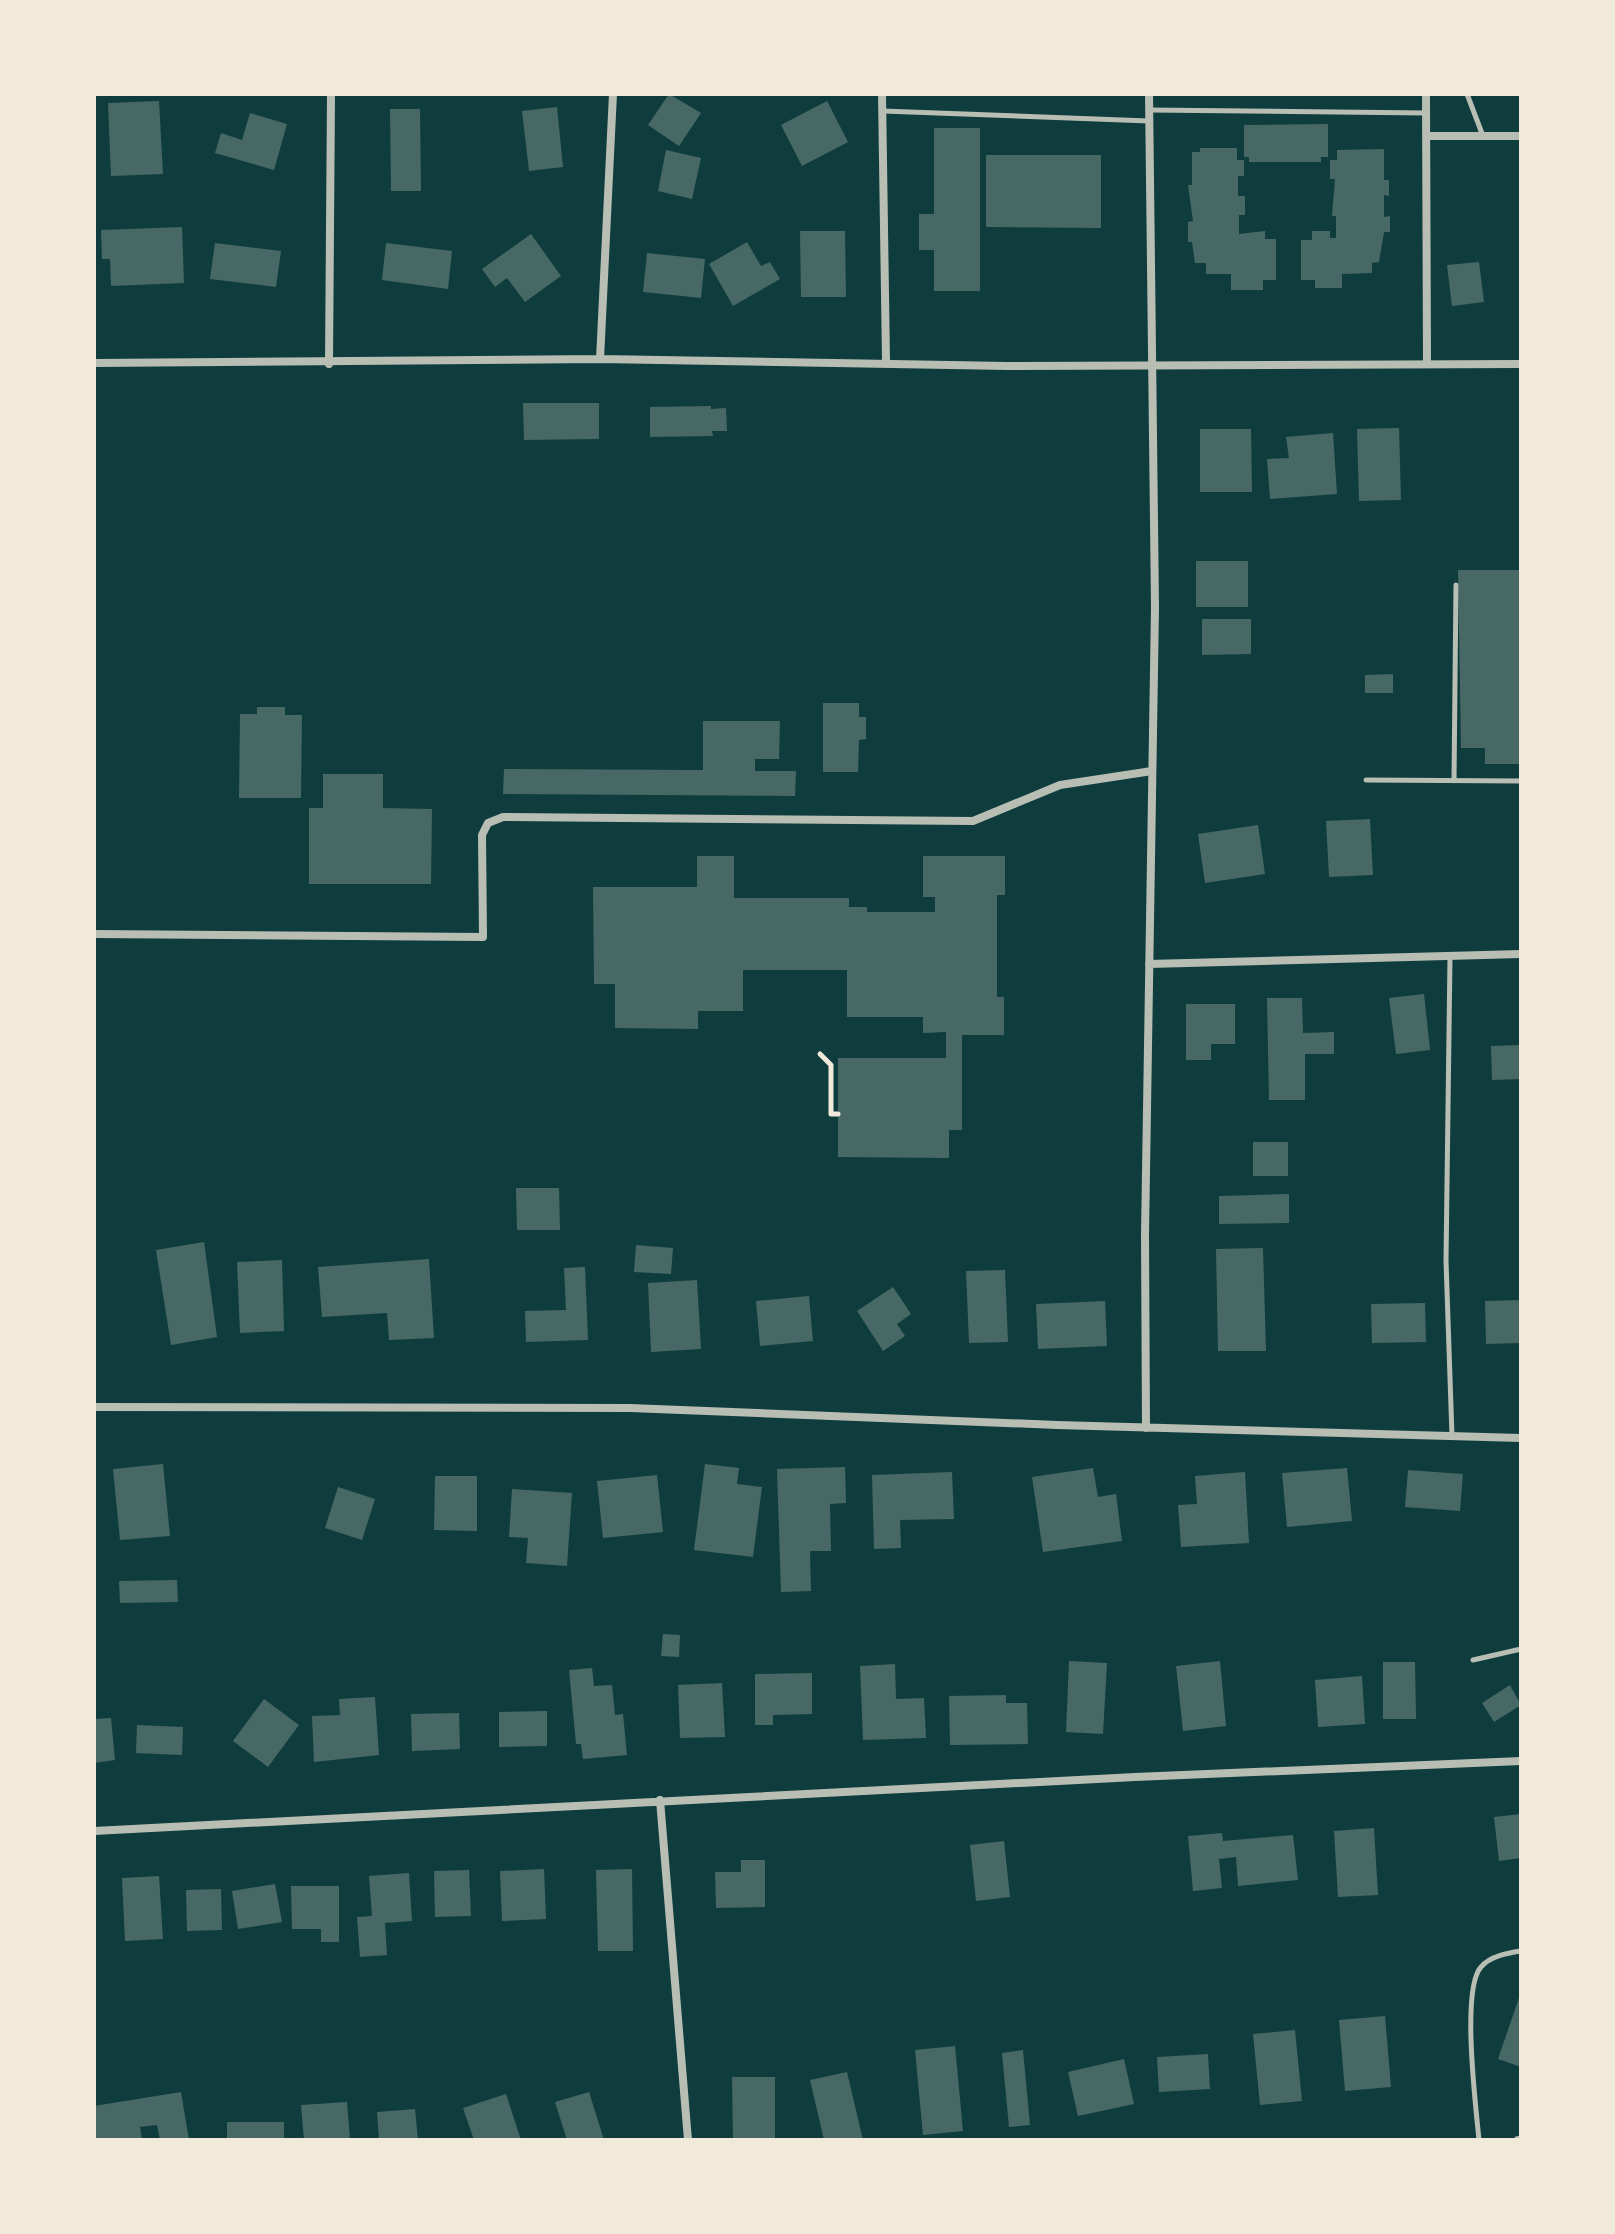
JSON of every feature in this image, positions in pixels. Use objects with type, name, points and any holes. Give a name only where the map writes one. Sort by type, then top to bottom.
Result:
[{"type":"street","points":[[329,364],[331,94]]},
{"type":"street","points":[[600,359],[613,94]]},
{"type":"street","points":[[882,94],[886,361]]},
{"type":"street","points":[[1146,1428],[1153,364],[1149,94]]},
{"type":"street","points":[[1426,94],[1427,363]]},
{"type":"street","points":[[1426,136],[1521,136]]},
{"type":"street","points":[[94,363],[329,364],[600,359],[886,361],[1007,366],[1521,364]]},
{"type":"street","points":[[94,934],[483,937],[482,835],[488,823],[503,817],[973,821],[1060,785],[1152,771]]},
{"type":"street","points":[[1149,964],[1521,954]]},
{"type":"street","points":[[94,1407],[630,1408],[1146,1428],[1521,1438]]},
{"type":"street","points":[[94,1831],[660,1800],[1521,1761]]},
{"type":"street","points":[[660,1800],[688,2140]]},
{"type":"lane","points":[[1467,94],[1483,136]]},
{"type":"lane","points":[[1149,110],[1426,113]]},
{"type":"lane","points":[[883,111],[1150,121]]},
{"type":"lane","points":[[1454,781],[1456,585]]},
{"type":"lane","points":[[1366,780],[1521,781]]},
{"type":"lane","points":[[1450,956],[1446,1261],[1452,1436]]},
{"type":"lane","points":[[1473,1660],[1521,1649]]},
{"type":"lane","points":[[1479,2140],[1471,2033],[1472,1987],[1478,1969],[1489,1959],[1521,1951]]},
{"type":"path","points":[[820,1054],[831,1065],[831,1114],[838,1114]]},
{"type":"building","points":[[669,94],[701,113],[679,146],[648,125]]},
{"type":"building","points":[[159,101],[163,174],[111,176],[108,103]]},
{"type":"building","points":[[827,101],[848,142],[802,166],[781,125]]},
{"type":"building","points":[[557,107],[563,167],[529,171],[522,111]]},
{"type":"building","points":[[390,109],[420,109],[421,191],[391,191]]},
{"type":"building","points":[[250,113],[287,124],[274,170],[215,153],[221,133],[242,140]]},
{"type":"building","points":[[1328,124],[1328,157],[1321,157],[1321,162],[1249,162],[1249,157],[1244,157],[1244,125]]},
{"type":"building","points":[[934,128],[980,128],[980,291],[934,291],[934,250],[919,250],[919,214],[934,214]]},
{"type":"building","points":[[1200,148],[1237,148],[1237,160],[1244,160],[1244,176],[1238,176],[1238,196],[1245,196],[1245,215],[1239,215],[1239,234],[1265,231],[1265,239],[1276,239],[1276,280],[1263,280],[1263,290],[1231,290],[1231,274],[1206,274],[1206,263],[1195,263],[1192,242],[1188,242],[1188,222],[1193,221],[1188,185],[1192,185],[1192,152],[1200,152]]},
{"type":"building","points":[[1384,149],[1384,180],[1389,180],[1389,196],[1384,195],[1384,217],[1390,216],[1390,232],[1384,232],[1379,262],[1372,263],[1372,273],[1342,274],[1342,288],[1315,288],[1315,280],[1301,280],[1301,240],[1312,240],[1312,231],[1330,231],[1330,238],[1336,238],[1336,216],[1332,216],[1335,179],[1330,179],[1330,160],[1337,160],[1337,150]]},
{"type":"building","points":[[666,150],[701,158],[692,199],[658,191]]},
{"type":"building","points":[[986,155],[1101,155],[1101,228],[986,227]]},
{"type":"building","points":[[182,227],[184,283],[111,286],[110,259],[102,259],[101,230]]},
{"type":"building","points":[[800,231],[845,231],[846,297],[801,297]]},
{"type":"building","points":[[531,234],[561,276],[525,302],[507,278],[495,287],[482,269]]},
{"type":"building","points":[[747,242],[761,266],[770,262],[780,279],[733,306],[709,264]]},
{"type":"building","points":[[215,243],[281,251],[276,287],[210,279]]},
{"type":"building","points":[[386,243],[452,251],[448,289],[382,280]]},
{"type":"building","points":[[647,253],[705,259],[701,298],[643,292]]},
{"type":"building","points":[[1479,262],[1484,302],[1452,306],[1447,265]]},
{"type":"building","points":[[523,403],[599,403],[599,439],[524,440]]},
{"type":"building","points":[[711,406],[711,409],[726,408],[727,431],[712,431],[713,436],[650,437],[650,407]]},
{"type":"building","points":[[1399,428],[1401,500],[1359,501],[1357,429]]},
{"type":"building","points":[[1200,429],[1251,429],[1252,492],[1200,492]]},
{"type":"building","points":[[1333,433],[1337,494],[1270,499],[1267,459],[1289,458],[1286,437]]},
{"type":"building","points":[[1196,561],[1248,561],[1248,607],[1196,607]]},
{"type":"building","points":[[1458,570],[1521,570],[1521,764],[1485,764],[1485,748],[1461,748]]},
{"type":"building","points":[[1202,619],[1251,619],[1251,654],[1202,655]]},
{"type":"building","points":[[1393,674],[1393,693],[1365,693],[1365,675]]},
{"type":"building","points":[[823,703],[859,703],[859,717],[866,717],[866,739],[859,740],[858,772],[823,772]]},
{"type":"building","points":[[257,707],[285,707],[285,715],[302,715],[301,798],[239,798],[240,714],[257,714]]},
{"type":"building","points":[[703,721],[780,721],[779,759],[755,759],[755,771],[796,771],[795,796],[503,794],[504,769],[703,770]]},
{"type":"building","points":[[323,774],[383,774],[383,808],[432,809],[431,884],[309,884],[309,808],[323,808]]},
{"type":"building","points":[[1370,819],[1373,875],[1329,877],[1326,821]]},
{"type":"building","points":[[1258,825],[1265,874],[1205,883],[1198,834]]},
{"type":"building","points":[[697,856],[734,856],[734,898],[849,898],[849,907],[867,907],[867,912],[935,912],[935,897],[923,897],[923,856],[1005,856],[1005,895],[997,895],[997,997],[1004,997],[1004,1035],[962,1035],[962,1130],[949,1130],[949,1158],[838,1157],[838,1058],[946,1058],[946,1032],[923,1033],[923,1017],[847,1017],[847,970],[743,970],[743,1011],[698,1011],[698,1029],[615,1028],[615,984],[594,984],[593,887],[697,887]]},
{"type":"building","points":[[1424,994],[1430,1050],[1396,1054],[1389,998]]},
{"type":"building","points":[[1267,998],[1302,998],[1303,1033],[1334,1032],[1334,1054],[1305,1054],[1305,1100],[1269,1100]]},
{"type":"building","points":[[1186,1004],[1235,1004],[1235,1044],[1211,1044],[1211,1060],[1186,1060]]},
{"type":"building","points":[[1521,1045],[1521,1079],[1492,1080],[1491,1046]]},
{"type":"building","points":[[1253,1142],[1288,1142],[1288,1176],[1253,1176]]},
{"type":"building","points":[[516,1188],[559,1188],[560,1230],[517,1230]]},
{"type":"building","points":[[1289,1194],[1289,1223],[1219,1224],[1219,1196]]},
{"type":"building","points":[[204,1242],[217,1337],[171,1345],[156,1250]]},
{"type":"building","points":[[636,1245],[673,1248],[671,1274],[634,1272]]},
{"type":"building","points":[[1263,1248],[1266,1351],[1218,1351],[1216,1249]]},
{"type":"building","points":[[429,1259],[434,1338],[389,1340],[387,1313],[322,1317],[318,1267]]},
{"type":"building","points":[[282,1260],[284,1331],[240,1333],[237,1262]]},
{"type":"building","points":[[585,1267],[588,1340],[526,1342],[525,1311],[566,1310],[564,1268]]},
{"type":"building","points":[[1005,1270],[1008,1342],[969,1343],[966,1271]]},
{"type":"building","points":[[697,1280],[701,1349],[651,1352],[648,1283]]},
{"type":"building","points":[[893,1287],[911,1314],[897,1324],[905,1336],[883,1351],[857,1311]]},
{"type":"building","points":[[809,1296],[813,1341],[760,1346],[756,1301]]},
{"type":"building","points":[[1521,1300],[1521,1343],[1486,1344],[1485,1301]]},
{"type":"building","points":[[1105,1301],[1107,1346],[1038,1349],[1036,1304]]},
{"type":"building","points":[[1425,1303],[1426,1342],[1372,1343],[1371,1304]]},
{"type":"building","points":[[163,1464],[170,1536],[120,1540],[113,1469]]},
{"type":"building","points":[[705,1464],[739,1468],[737,1484],[762,1487],[753,1557],[694,1550]]},
{"type":"building","points":[[845,1467],[846,1503],[830,1504],[831,1551],[810,1551],[811,1591],[781,1592],[777,1469]]},
{"type":"building","points":[[1093,1468],[1098,1497],[1116,1494],[1122,1541],[1043,1552],[1032,1477]]},
{"type":"building","points":[[1347,1468],[1352,1521],[1287,1527],[1282,1473]]},
{"type":"building","points":[[1408,1470],[1463,1474],[1460,1511],[1405,1507]]},
{"type":"building","points":[[952,1472],[954,1519],[900,1520],[901,1548],[874,1549],[872,1475]]},
{"type":"building","points":[[1245,1472],[1249,1543],[1181,1547],[1178,1505],[1197,1504],[1195,1476]]},
{"type":"building","points":[[657,1475],[663,1532],[603,1538],[597,1481]]},
{"type":"building","points":[[435,1476],[477,1476],[477,1531],[434,1530]]},
{"type":"building","points":[[338,1487],[375,1499],[362,1540],[325,1528]]},
{"type":"building","points":[[512,1489],[572,1493],[567,1566],[526,1563],[528,1538],[509,1537]]},
{"type":"building","points":[[177,1580],[178,1602],[120,1603],[119,1581]]},
{"type":"building","points":[[663,1634],[680,1635],[679,1657],[661,1656]]},
{"type":"building","points":[[1069,1661],[1107,1663],[1103,1734],[1066,1732]]},
{"type":"building","points":[[1220,1661],[1226,1726],[1183,1731],[1176,1666]]},
{"type":"building","points":[[1383,1662],[1415,1662],[1416,1719],[1383,1719]]},
{"type":"building","points":[[895,1664],[896,1699],[924,1698],[926,1738],[863,1740],[860,1666]]},
{"type":"building","points":[[592,1668],[594,1686],[612,1685],[615,1715],[623,1714],[627,1755],[583,1759],[581,1744],[576,1744],[569,1670]]},
{"type":"building","points":[[812,1673],[812,1714],[773,1715],[773,1725],[755,1725],[755,1674]]},
{"type":"building","points":[[1362,1676],[1365,1724],[1318,1727],[1315,1680]]},
{"type":"building","points":[[722,1683],[725,1737],[680,1738],[678,1685]]},
{"type":"building","points":[[1510,1685],[1521,1705],[1494,1722],[1482,1703]]},
{"type":"building","points":[[1006,1695],[1006,1703],[1027,1703],[1028,1744],[950,1745],[949,1696]]},
{"type":"building","points":[[375,1697],[379,1755],[314,1762],[312,1716],[340,1715],[339,1699]]},
{"type":"building","points":[[264,1699],[299,1725],[268,1767],[233,1741]]},
{"type":"building","points":[[547,1711],[547,1746],[499,1747],[499,1712]]},
{"type":"building","points":[[459,1713],[460,1749],[412,1751],[411,1714]]},
{"type":"building","points":[[111,1718],[115,1760],[94,1763],[94,1719]]},
{"type":"building","points":[[137,1725],[183,1727],[182,1755],[136,1753]]},
{"type":"building","points":[[1521,1814],[1521,1858],[1499,1861],[1494,1817]]},
{"type":"building","points":[[1374,1828],[1378,1895],[1338,1897],[1334,1831]]},
{"type":"building","points":[[1222,1833],[1223,1841],[1293,1835],[1298,1880],[1238,1886],[1236,1857],[1219,1859],[1222,1888],[1193,1891],[1188,1836]]},
{"type":"building","points":[[1004,1841],[1010,1897],[976,1901],[970,1845]]},
{"type":"building","points":[[741,1860],[765,1860],[765,1907],[716,1908],[715,1872],[741,1872]]},
{"type":"building","points":[[544,1869],[546,1919],[502,1921],[500,1871]]},
{"type":"building","points":[[632,1869],[633,1951],[598,1951],[596,1870]]},
{"type":"building","points":[[469,1870],[471,1916],[435,1917],[434,1871]]},
{"type":"building","points":[[409,1873],[412,1921],[385,1923],[387,1955],[360,1957],[357,1917],[372,1916],[369,1876]]},
{"type":"building","points":[[159,1876],[163,1939],[125,1941],[122,1878]]},
{"type":"building","points":[[275,1884],[282,1922],[238,1929],[232,1891]]},
{"type":"building","points":[[291,1886],[339,1886],[339,1942],[321,1942],[321,1929],[292,1929]]},
{"type":"building","points":[[221,1889],[222,1930],[187,1931],[186,1890]]},
{"type":"building","points":[[1521,1992],[1521,2067],[1498,2059]]},
{"type":"building","points":[[1385,2016],[1391,2087],[1345,2091],[1339,2020]]},
{"type":"building","points":[[1295,2030],[1302,2101],[1260,2105],[1253,2034]]},
{"type":"building","points":[[955,2046],[963,2131],[923,2135],[915,2050]]},
{"type":"building","points":[[1023,2050],[1030,2125],[1009,2127],[1002,2053]]},
{"type":"building","points":[[1208,2054],[1210,2089],[1159,2092],[1157,2057]]},
{"type":"building","points":[[1124,2059],[1134,2104],[1078,2116],[1068,2072]]},
{"type":"building","points":[[847,2072],[863,2140],[824,2140],[810,2080]]},
{"type":"building","points":[[732,2077],[775,2077],[775,2140],[733,2140]]},
{"type":"building","points":[[181,2092],[189,2140],[160,2140],[157,2125],[140,2127],[142,2140],[94,2140],[94,2106]]},
{"type":"building","points":[[589,2092],[604,2140],[567,2140],[555,2102]]},
{"type":"building","points":[[506,2094],[521,2140],[474,2140],[463,2108]]},
{"type":"building","points":[[347,2102],[350,2140],[304,2140],[301,2105]]},
{"type":"building","points":[[415,2109],[418,2140],[379,2140],[377,2112]]},
{"type":"building","points":[[227,2122],[284,2122],[284,2140],[227,2140]]}]
